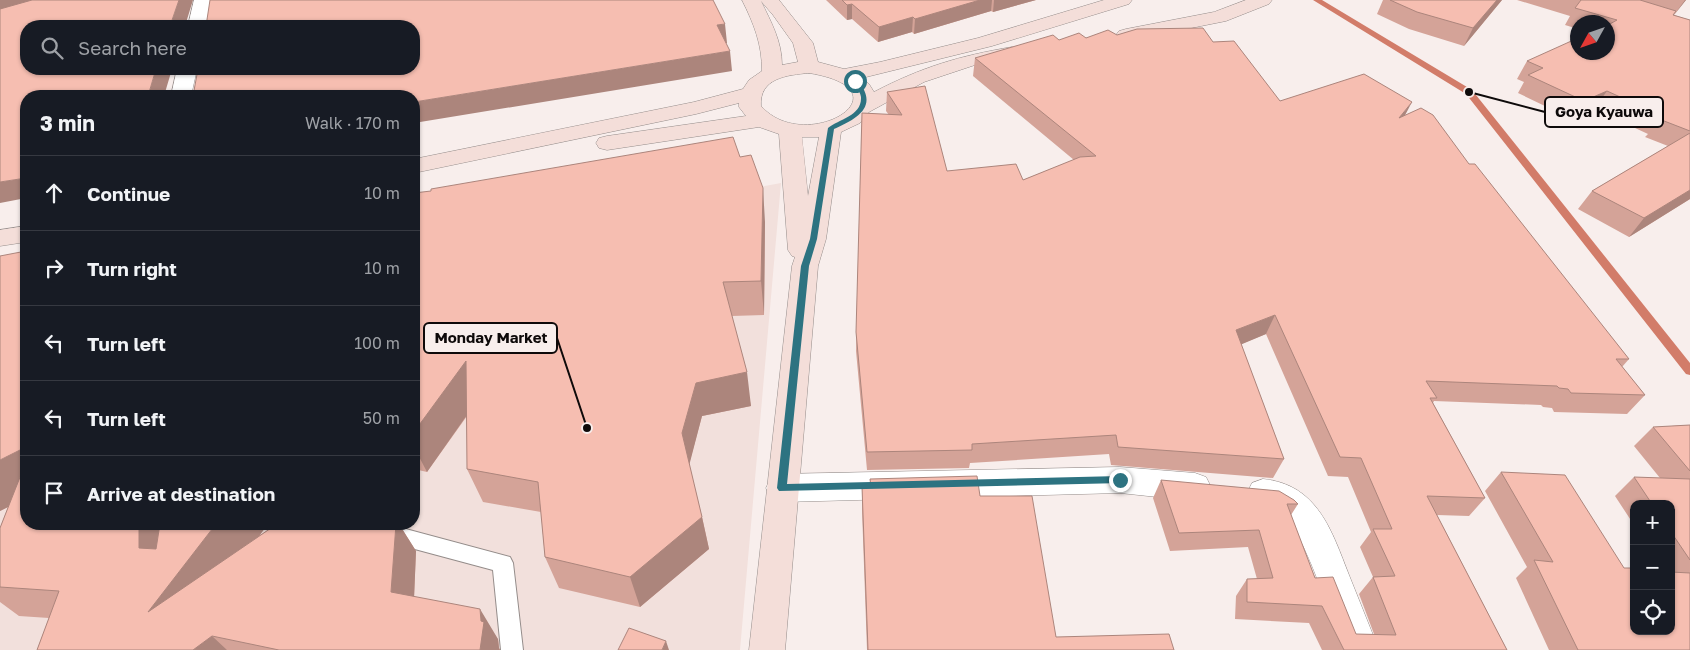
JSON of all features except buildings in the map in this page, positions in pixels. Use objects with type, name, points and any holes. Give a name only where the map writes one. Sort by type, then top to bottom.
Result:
[{"type":"main road","points":[[751,0],[766,30],[772,53],[772,74]]},
{"type":"main road","points":[[769,0],[780,11],[803,42],[809,68]]},
{"type":"main road","points":[[845,75],[883,68],[1048,24],[1123,0]]},
{"type":"main road","points":[[1106,37],[1143,33],[1219,17],[1263,0]]},
{"type":"main road","points":[[862,107],[864,98],[862,89],[855,81],[845,75],[828,70],[809,68],[789,69],[772,74],[758,82],[750,93],[750,107],[762,120],[774,126],[790,130],[811,131],[831,128],[851,119],[862,107],[917,78],[971,60],[1034,48]]},
{"type":"main road","points":[[420,165],[696,108],[750,93]]},
{"type":"main road","points":[[458,157],[556,149],[655,137],[762,120]]},
{"type":"main road","points":[[767,650],[805,266],[814,239],[831,128]]},
{"type":"main road","points":[[790,130],[797,192],[799,240],[805,266]]},
{"type":"main road","points":[[0,238],[20,235]]},
{"type":"street","points":[[198,20],[203,0]]},
{"type":"street","points":[[182,90],[186,75]]},
{"type":"street","points":[[782,488],[1120,480],[1275,494],[1296,507],[1313,527],[1361,650]]},
{"type":"lane","points":[[378,530],[503,562],[512,650]]},
{"type":"shaded area","points":[[781,183],[740,650],[0,650],[0,332],[20,480],[20,530],[420,530],[420,252]]},
{"type":"waterway","points":[[1317,0],[1469,92],[1690,371]]},
{"type":"place","name":"Goya Kyauwa","points":[[1469,92]]},
{"type":"place","name":"Monday Market","points":[[587,428]]},
{"type":"route","points":[[855,81],[862,89],[864,98],[862,107],[851,119],[831,128],[814,239],[805,266],[782,488],[1120,480]]}]
